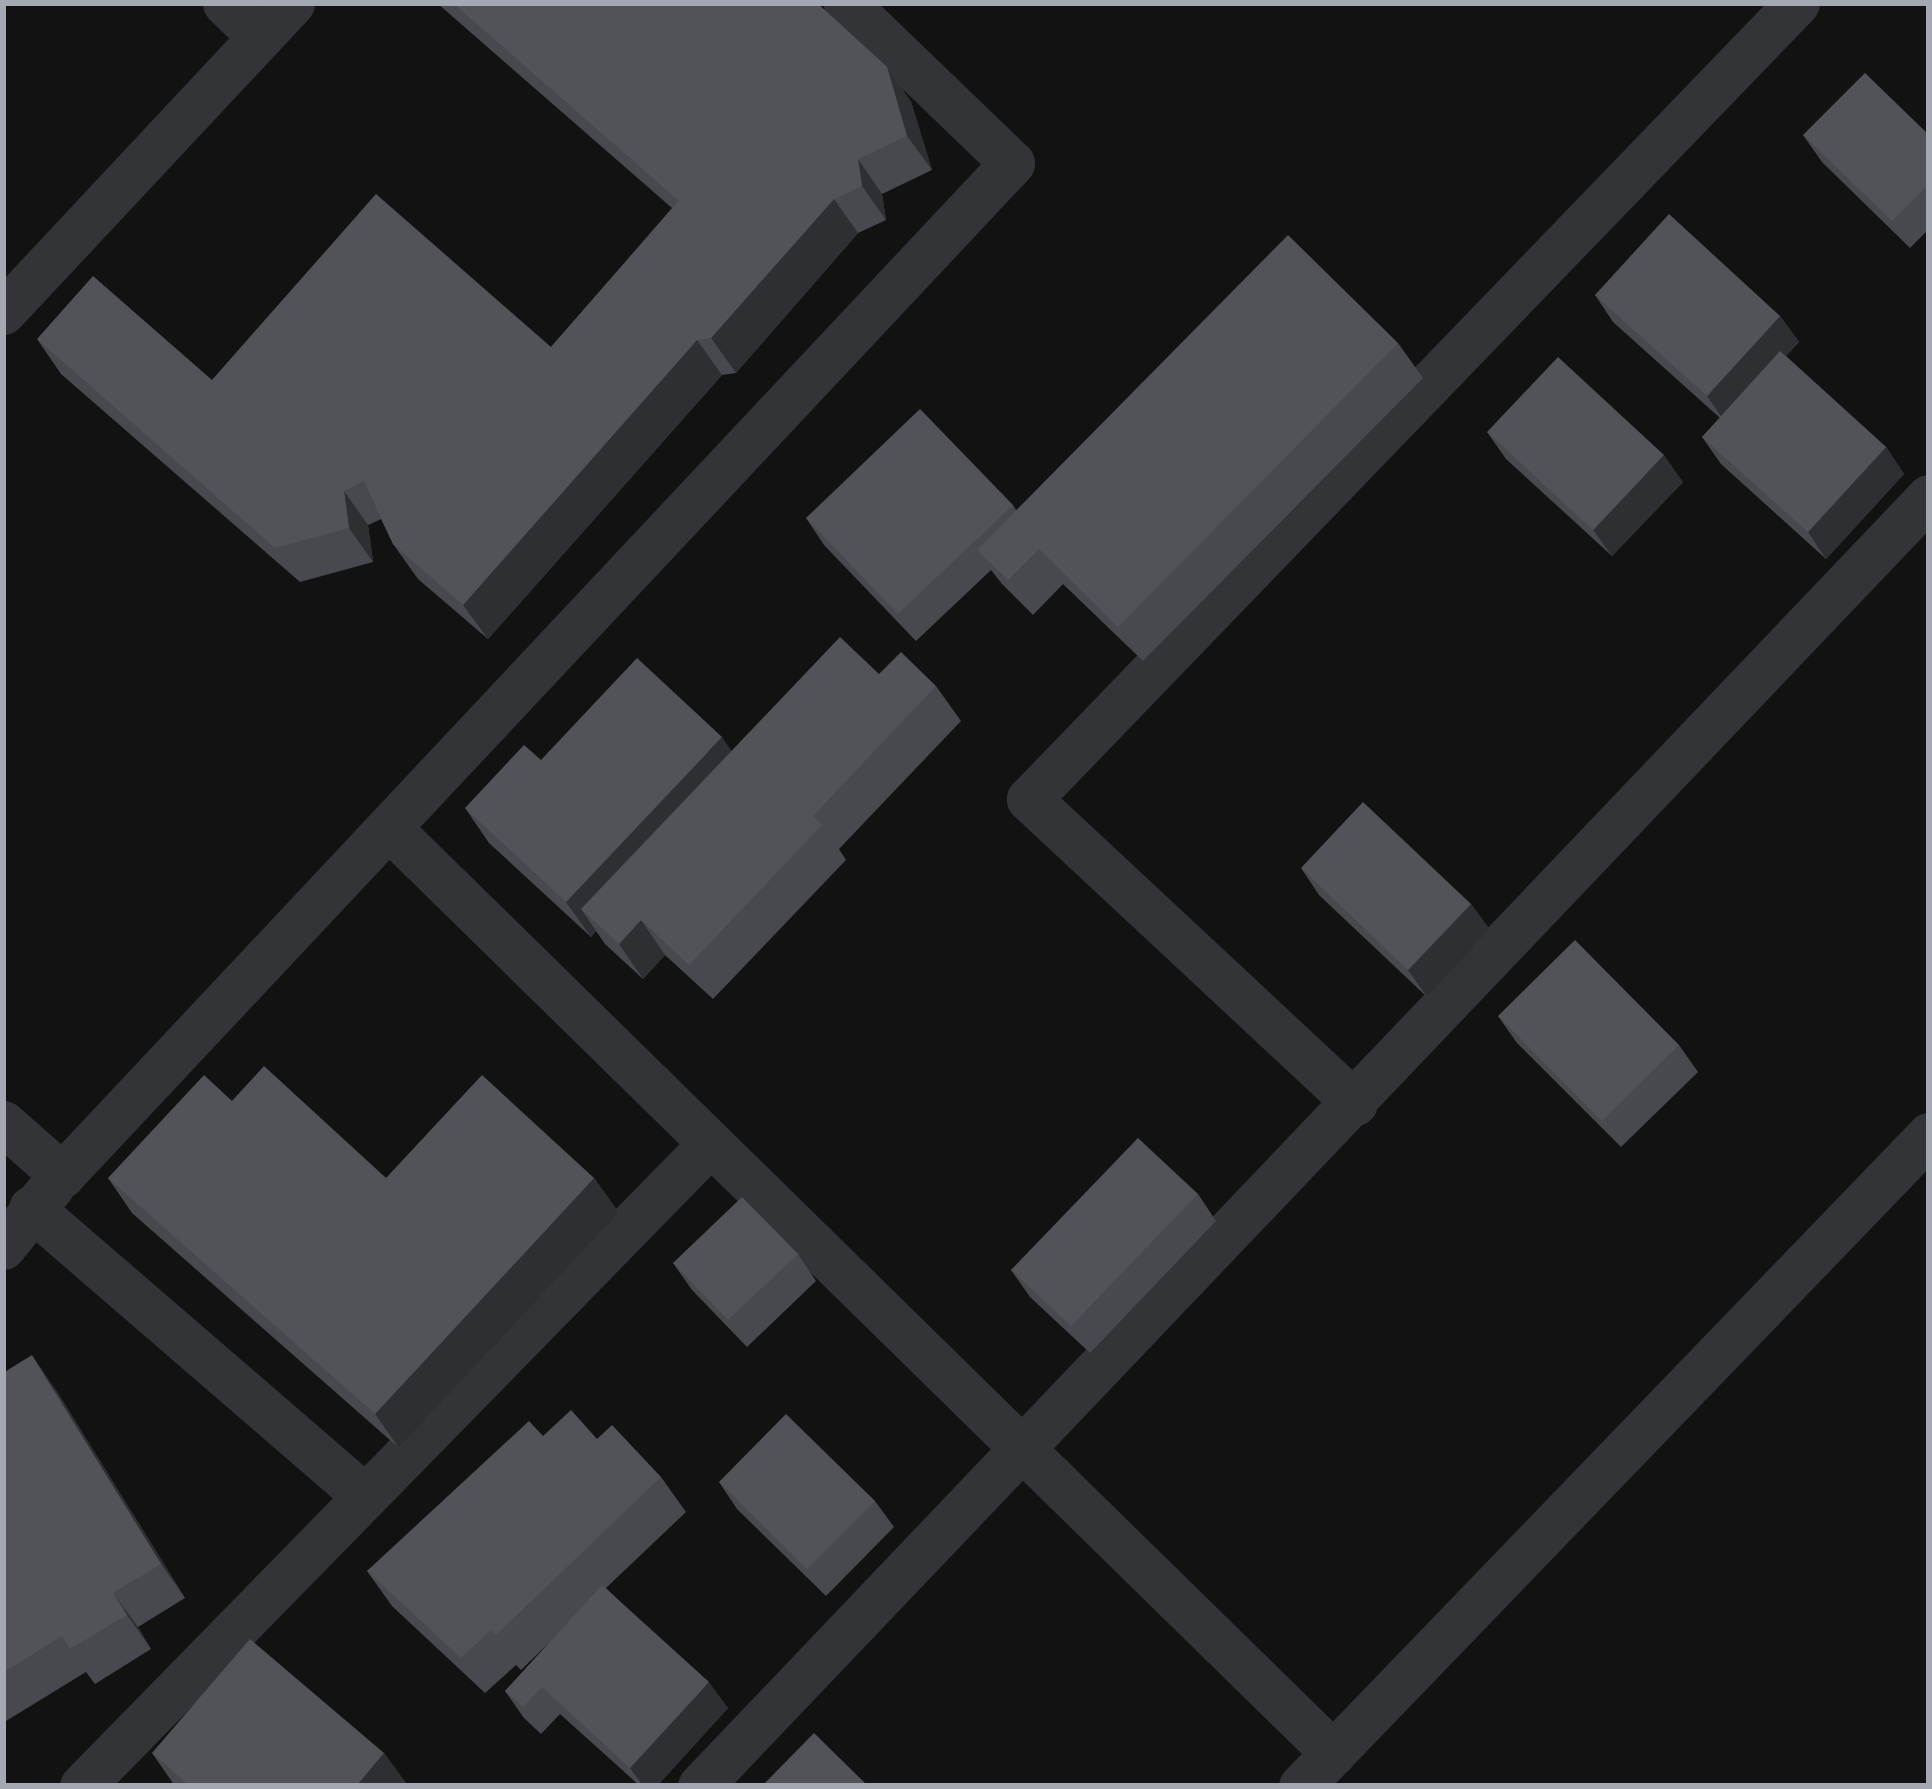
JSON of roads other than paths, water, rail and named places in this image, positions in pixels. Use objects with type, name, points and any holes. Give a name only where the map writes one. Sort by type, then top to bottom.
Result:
[{"type":"street","points":[[225,3],[260,37]]},
{"type":"street","points":[[3,312],[292,3]]},
{"type":"street","points":[[3,1247],[31,1208],[1012,163],[846,3]]},
{"type":"street","points":[[1354,1103],[1029,799],[1797,3]]},
{"type":"street","points":[[700,1786],[1929,497]]},
{"type":"street","points":[[388,828],[1024,1451],[1317,1770],[1929,1135]]},
{"type":"street","points":[[3,1123],[62,1175]]},
{"type":"street","points":[[82,1786],[711,1143]]},
{"type":"street","points":[[31,1208],[365,1496]]}]
